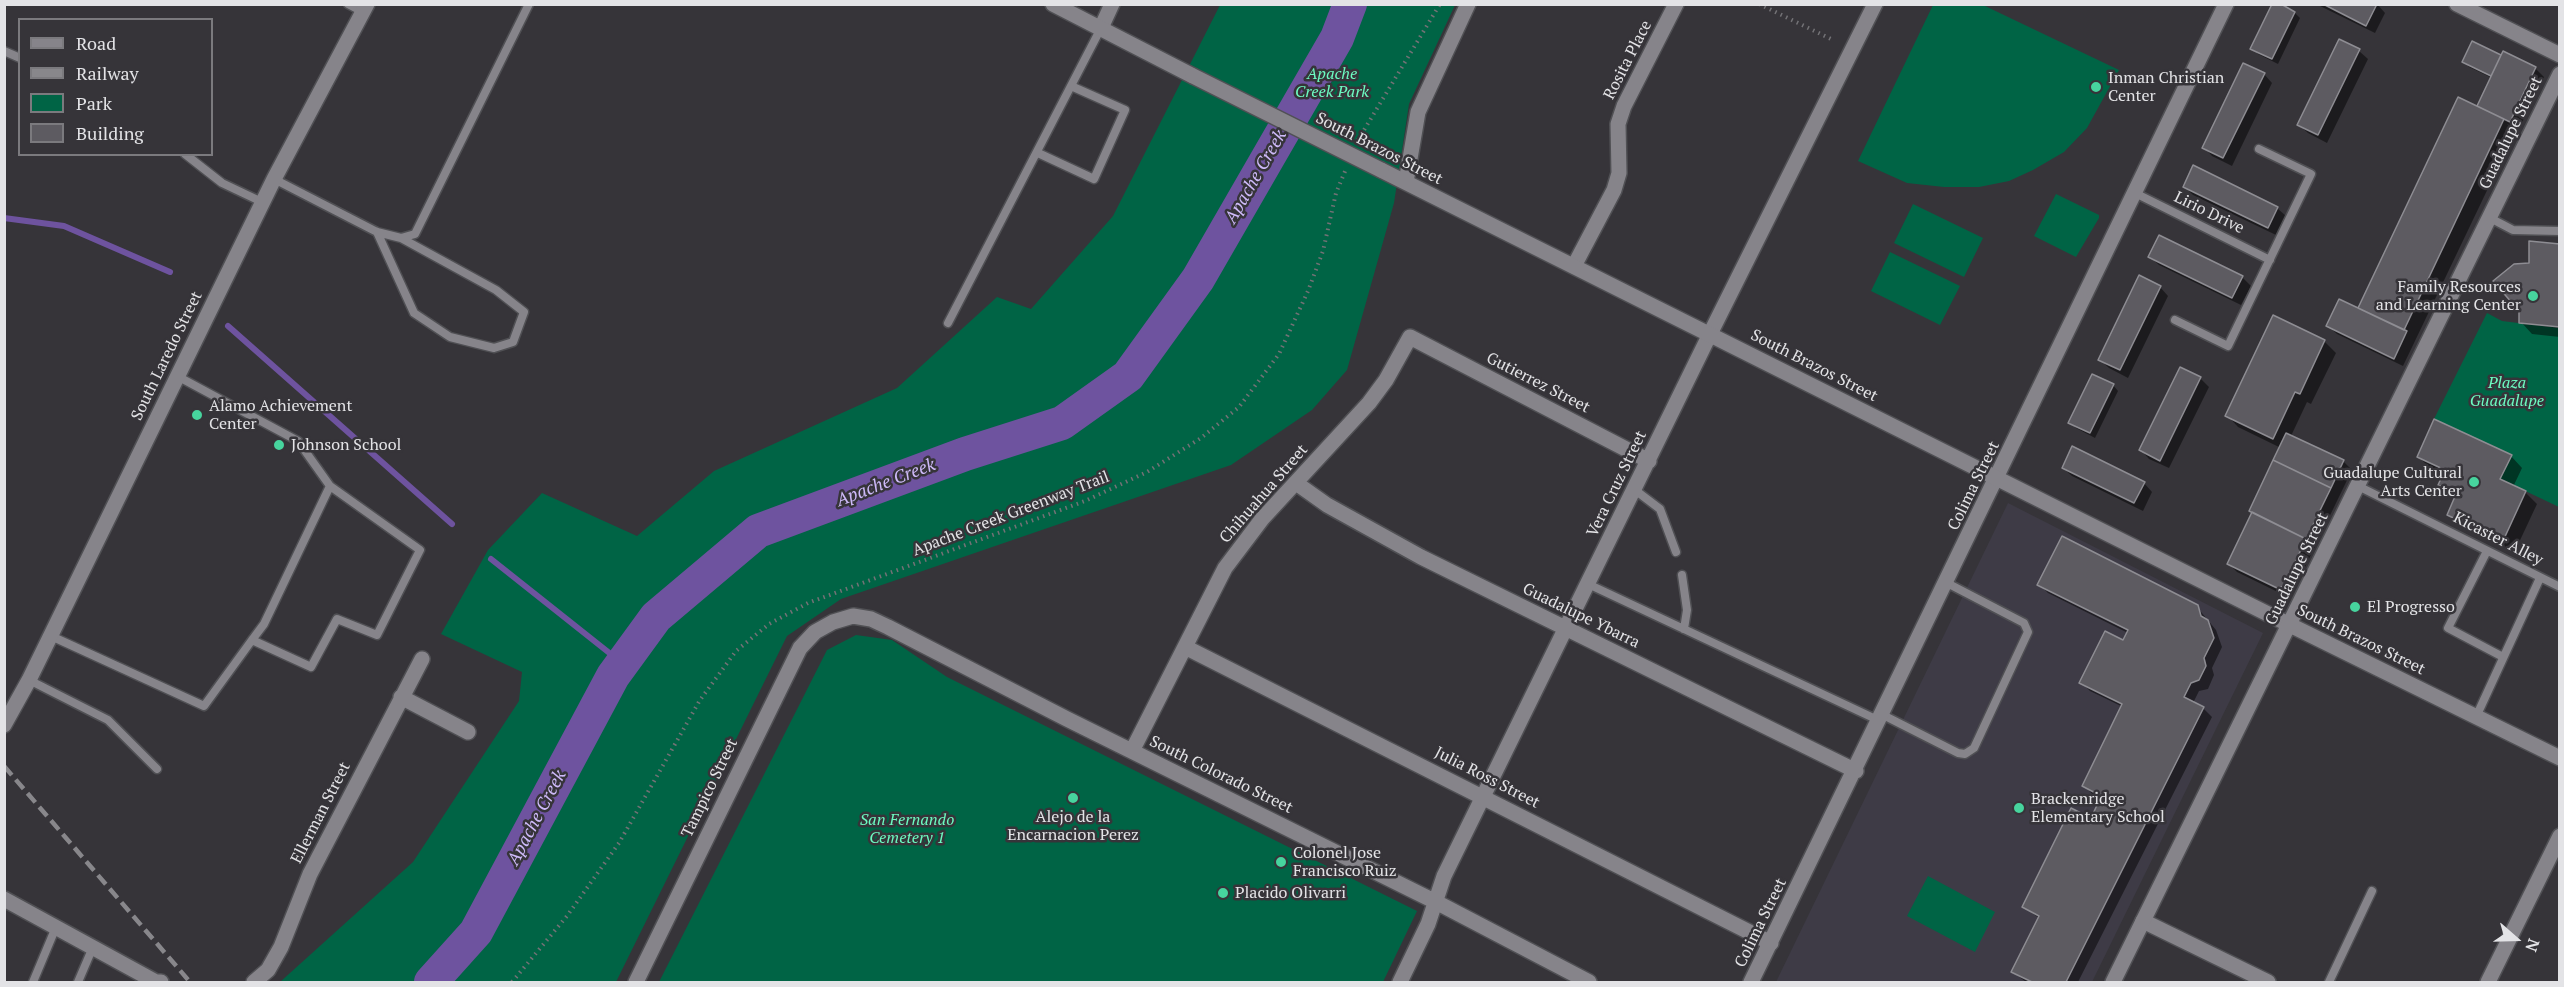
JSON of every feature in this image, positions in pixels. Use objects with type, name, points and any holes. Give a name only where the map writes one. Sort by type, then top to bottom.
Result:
[{"type":"street","name":"South Brazos Street","points":[[1053,4],[1380,170],[2559,758]]},
{"type":"street","points":[[1101,28],[1113,4]]},
{"type":"street","points":[[1406,182],[1418,112],[1468,4]]},
{"type":"street","name":"Rosita Place","points":[[1574,266],[1614,190],[1618,173],[1618,124],[1624,106],[1676,4]]},
{"type":"street","name":"Vera Cruz Street","points":[[1400,982],[1428,924],[1443,876],[1875,4]]},
{"type":"street","name":"Colima Street","points":[[1752,982],[2226,4]]},
{"type":"street","points":[[2457,4],[2559,55]]},
{"type":"street","name":"South Laredo Street","points":[[4,725],[51,636],[273,179],[365,8]]},
{"type":"street","name":"Guadalupe Street","points":[[2113,982],[2559,74]]},
{"type":"street","name":"Gutierrez Street","points":[[1410,337],[1649,461]]},
{"type":"street","name":"Chihuahua Street","points":[[1132,751],[1225,568],[1262,519],[1369,403],[1386,380],[1410,337]]},
{"type":"street","name":"Guadalupe Ybarra","points":[[1296,483],[1327,505],[1412,552],[1856,771]]},
{"type":"street","name":"South Colorado Street","points":[[833,622],[853,616],[879,623],[1436,902],[1589,982]]},
{"type":"street","name":"Tampico Street","points":[[636,982],[783,678],[800,648],[815,632],[833,622]]},
{"type":"street","name":"Julia Ross Street","points":[[1185,647],[1771,943]]},
{"type":"street","name":"Ellerman Street","points":[[254,982],[268,970],[281,947],[310,874],[422,659]]},
{"type":"street","points":[[401,697],[468,732]]},
{"type":"street","points":[[2488,982],[2559,836]]},
{"type":"street","points":[[4,899],[156,982],[161,982]]},
{"type":"street","points":[[2143,921],[2268,982]]},
{"type":"lane","points":[[348,4],[365,8]]},
{"type":"lane","points":[[401,238],[415,234],[529,4]]},
{"type":"lane","points":[[948,324],[1101,28]]},
{"type":"lane","points":[[4,51],[18,57]]},
{"type":"lane","points":[[1038,153],[1094,179],[1125,110],[1071,86]]},
{"type":"lane","points":[[2175,320],[2228,346],[2311,174],[2259,149]]},
{"type":"lane","points":[[188,156],[222,183],[262,202]]},
{"type":"lane","points":[[273,179],[377,232],[401,238],[496,290],[524,312],[513,342],[494,348],[450,337],[414,313],[377,232]]},
{"type":"lane","name":"Lirio Drive","points":[[2135,194],[2270,260]]},
{"type":"lane","points":[[2490,218],[2513,230],[2559,231]]},
{"type":"lane","points":[[177,376],[298,441],[330,486],[420,550],[377,635],[337,619],[311,667],[252,640]]},
{"type":"lane","points":[[51,636],[204,706],[264,624],[330,486]]},
{"type":"lane","name":"Kicaster Alley","points":[[2358,486],[2559,587]]},
{"type":"lane","points":[[1635,490],[1660,509],[1676,552]]},
{"type":"lane","points":[[2487,551],[2448,628],[2504,657]]},
{"type":"lane","points":[[1682,575],[1687,610],[1684,629]]},
{"type":"lane","points":[[2476,717],[2540,578]]},
{"type":"lane","points":[[1588,584],[1958,753],[1965,754],[1974,748],[2028,632],[2024,623],[1947,583]]},
{"type":"lane","points":[[29,680],[108,720],[157,769]]},
{"type":"lane","points":[[2329,982],[2372,891]]},
{"type":"lane","points":[[33,982],[56,927]]},
{"type":"lane","points":[[78,982],[93,947]]},
{"type":"path","points":[[1356,143],[1440,4]]},
{"type":"path","points":[[1759,4],[1833,40]]},
{"type":"path","name":"Apache Creek Greenway Trail","points":[[512,982],[567,916],[619,843],[700,700],[736,651],[770,624],[808,603],[1085,501],[1148,472],[1201,438],[1239,407],[1279,354],[1308,291],[1323,251],[1336,194],[1348,163]]},
{"type":"shaded area","name":"Brackenridge Elementary School","points":[[2008,503],[2263,633],[2092,982],[1776,982]]},
{"type":"green space","name":"Apache Creek Park","points":[[1220,5],[1455,5],[1409,104],[1394,203],[1347,370],[1312,410],[1231,465],[841,599],[787,636],[616,982],[280,982],[413,862],[519,701],[522,672],[441,634],[488,550],[542,493],[637,536],[714,471],[897,388],[997,297],[1031,309],[1113,216]]},
{"type":"green space","points":[[1933,5],[1983,5],[2119,70],[2087,128],[2064,152],[2033,170],[2009,181],[1979,187],[1944,187],[1907,183],[1858,161]]},
{"type":"green space","points":[[2056,194],[2099,215],[2076,257],[2034,236]]},
{"type":"green space","points":[[1913,204],[1983,238],[1964,277],[1894,243]]},
{"type":"green space","points":[[1890,252],[1960,286],[1940,325],[1871,291]]},
{"type":"green space","name":"Plaza Guadalupe","points":[[2487,313],[2502,321],[2559,328],[2559,507],[2500,479],[2511,455],[2434,419]]},
{"type":"green space","name":"San Fernando Cemetery 1","points":[[856,635],[892,640],[947,677],[1417,911],[1383,982],[659,982],[827,650]]},
{"type":"green space","points":[[1928,876],[1995,912],[1975,952],[1907,916]]},
{"type":"building","points":[[2272,4],[2281,4],[2295,12],[2272,59],[2250,49]]},
{"type":"building","points":[[2323,4],[2377,4],[2366,26]]},
{"type":"building","points":[[2339,39],[2360,49],[2318,135],[2297,125]]},
{"type":"building","points":[[2472,41],[2501,55],[2491,76],[2462,62]]},
{"type":"building","points":[[2503,51],[2536,67],[2510,122],[2477,106]]},
{"type":"building","points":[[2243,63],[2265,73],[2223,158],[2202,148]]},
{"type":"building","points":[[2458,97],[2504,119],[2404,330],[2358,308]]},
{"type":"building","points":[[2193,165],[2278,207],[2268,228],[2183,187]]},
{"type":"building","points":[[2159,235],[2243,276],[2232,298],[2148,257]]},
{"type":"building","name":"Family Resources and Learning Center","points":[[2529,241],[2560,244],[2560,327],[2519,323],[2519,311],[2493,281],[2514,264],[2529,263]]},
{"type":"building","points":[[2139,275],[2161,286],[2120,370],[2098,360]]},
{"type":"building","points":[[2339,299],[2407,331],[2394,359],[2326,326]]},
{"type":"building","points":[[2273,315],[2325,340],[2300,394],[2295,392],[2273,439],[2225,416]]},
{"type":"building","points":[[2180,367],[2201,377],[2160,461],[2139,450]]},
{"type":"building","points":[[2092,374],[2114,384],[2090,433],[2068,423]]},
{"type":"building","name":"Guadalupe Cultural Arts Center","points":[[2434,419],[2512,455],[2500,479],[2526,491],[2503,541],[2447,515],[2456,494],[2438,485],[2445,470],[2417,457]]},
{"type":"building","points":[[2286,433],[2344,460],[2331,488],[2273,460]]},
{"type":"building","points":[[2072,446],[2145,482],[2134,503],[2062,468]]},
{"type":"building","points":[[2273,460],[2331,488],[2306,539],[2249,511]]},
{"type":"building","points":[[2252,512],[2306,539],[2284,586],[2277,588],[2227,564]]},
{"type":"building","points":[[2062,536],[2198,605],[2201,616],[2208,620],[2214,638],[2204,658],[2206,666],[2199,680],[2191,683],[2184,697],[2204,707],[2066,982],[2032,982],[2011,972],[2039,916],[2022,907],[2071,808],[2091,818],[2098,803],[2104,806],[2107,799],[2082,786],[2122,704],[2079,683],[2105,631],[2123,640],[2128,630],[2037,585]]},
{"type":"waterway","name":"Apache Creek","points":[[431,982],[476,932],[613,676],[656,617],[758,531],[965,454],[1062,423],[1128,376],[1198,279],[1337,38],[1350,4]]},
{"type":"waterway","points":[[4,218],[64,226],[170,272]]},
{"type":"waterway","points":[[228,326],[452,524]]},
{"type":"waterway","points":[[491,559],[622,663]]},
{"type":"railway","points":[[4,766],[190,982]]},
{"type":"place","name":"Inman Christian Center","points":[[2096,87]]},
{"type":"place","name":"Family Resources and Learning Center","points":[[2533,296]]},
{"type":"place","name":"Alamo Achievement Center","points":[[197,415]]},
{"type":"place","name":"Johnson School","points":[[279,445]]},
{"type":"place","name":"Guadalupe Cultural Arts Center","points":[[2474,482]]},
{"type":"place","name":"El Progresso","points":[[2355,607]]},
{"type":"place","name":"Alejo de la Encarnacion Perez","points":[[1073,798]]},
{"type":"place","name":"Brackenridge Elementary School","points":[[2019,808]]},
{"type":"place","name":"Colonel Jose Francisco Ruiz","points":[[1281,862]]},
{"type":"place","name":"Placido Olivarri","points":[[1223,893]]}]
